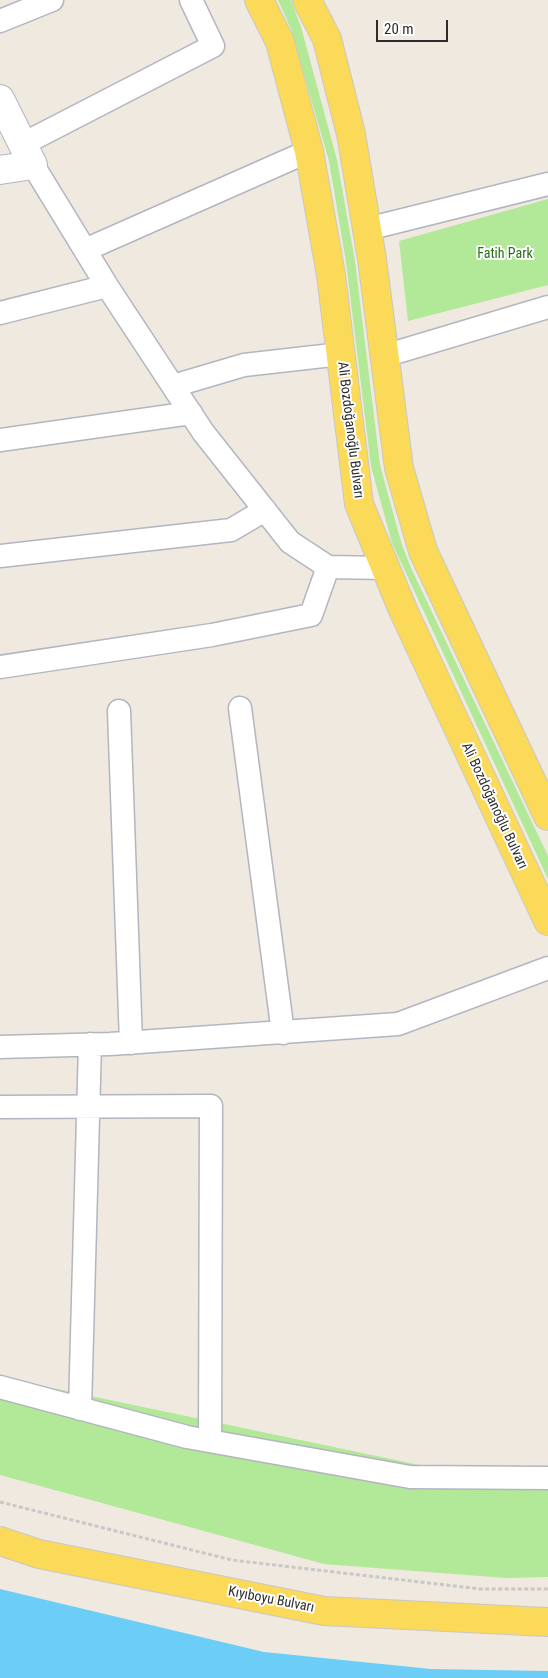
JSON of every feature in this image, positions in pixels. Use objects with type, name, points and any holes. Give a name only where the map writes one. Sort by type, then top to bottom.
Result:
[{"type":"main road","name":"Ali Bozdoğanoğlu Bulvarı","points":[[259,0],[280,42],[309,152],[331,275],[359,504],[406,618],[548,921]]},
{"type":"main road","points":[[307,0],[327,39],[351,134],[367,229],[399,468],[423,551],[548,816]]},
{"type":"main road","name":"Kıyıboyu Bulvarı","points":[[0,1541],[39,1554],[324,1611],[548,1622]]},
{"type":"street","points":[[0,21],[52,0]]},
{"type":"street","points":[[0,170],[213,46],[191,0]]},
{"type":"street","points":[[0,99],[28,154],[107,286],[203,432],[290,542],[328,567],[386,568]]},
{"type":"street","points":[[85,250],[309,152]]},
{"type":"street","points":[[367,229],[548,184]]},
{"type":"street","points":[[0,313],[107,286]]},
{"type":"street","points":[[384,356],[548,307]]},
{"type":"street","points":[[173,386],[244,365],[341,354]]},
{"type":"street","points":[[0,440],[191,413]]},
{"type":"street","points":[[0,556],[231,530],[265,510]]},
{"type":"street","points":[[0,667],[212,635],[311,615],[328,567]]},
{"type":"street","points":[[240,708],[283,1033]]},
{"type":"street","points":[[119,711],[131,1043]]},
{"type":"street","points":[[0,1047],[131,1043],[398,1024],[548,968]]},
{"type":"street","points":[[80,1408],[90,1044]]},
{"type":"street","points":[[0,1108],[212,1106],[210,1441]]},
{"type":"street","points":[[0,1387],[210,1441],[410,1477],[548,1478]]},
{"type":"path","points":[[0,1502],[232,1560],[481,1589],[548,1589]]},
{"type":"green space","points":[[278,0],[291,0],[301,27],[337,160],[355,261],[380,465],[401,542],[411,568],[548,856],[548,879],[392,543],[371,466],[346,262],[329,161],[291,29]]},
{"type":"green space","name":"Fatih Park","points":[[548,199],[548,285],[408,321],[399,241]]},
{"type":"green space","points":[[0,1377],[486,1479],[548,1476],[548,1577],[506,1578],[324,1564],[0,1475]]},
{"type":"water","points":[[0,1589],[264,1652],[431,1669],[548,1671],[548,1678],[0,1678]]}]
